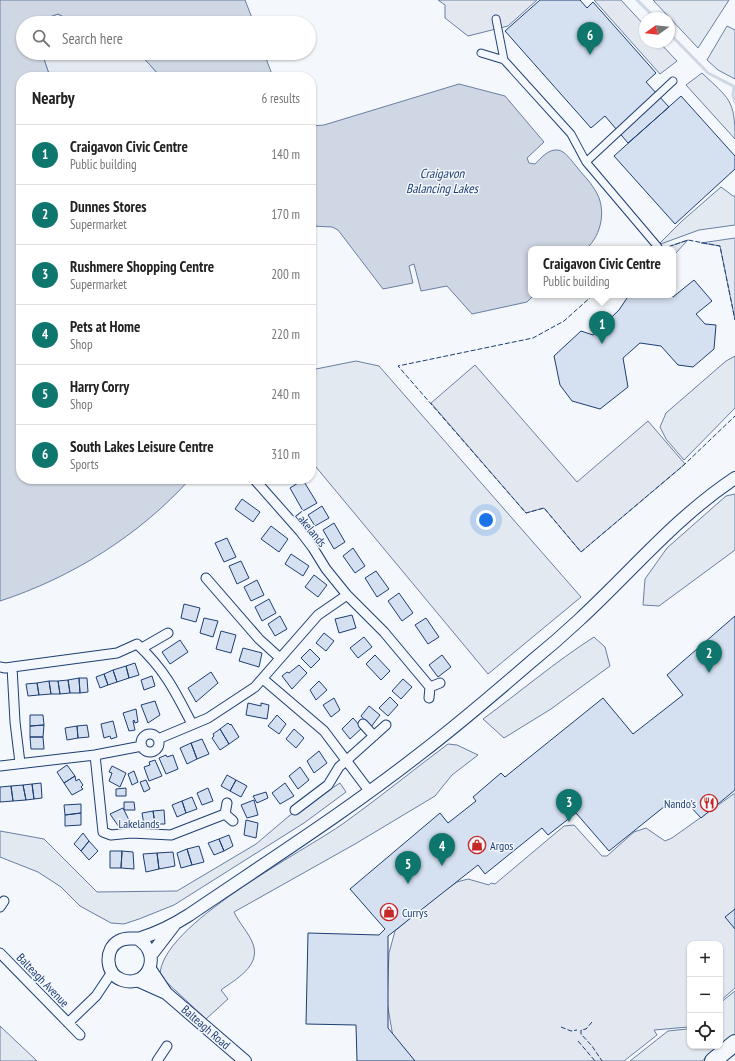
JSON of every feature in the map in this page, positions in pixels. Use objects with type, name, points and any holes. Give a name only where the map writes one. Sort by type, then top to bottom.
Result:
[{"type":"highway","points":[[713,1061],[735,1043]]},
{"type":"street","points":[[496,19],[504,60]]},
{"type":"street","points":[[481,53],[504,60],[571,134],[586,162],[657,246]]},
{"type":"street","points":[[586,162],[673,81]]},
{"type":"street","points":[[138,939],[149,948],[151,955],[150,969],[144,976],[137,980],[123,980],[112,972],[108,963],[109,954],[113,945],[120,940],[129,938],[138,939],[176,923],[370,792],[421,754],[486,701],[579,620],[661,539],[715,491],[735,478]]},
{"type":"street","name":"Lakelands","points":[[258,484],[300,531],[326,569],[347,595],[384,632],[430,687]]},
{"type":"street","points":[[206,578],[259,639],[280,658]]},
{"type":"street","points":[[0,766],[95,755],[142,746],[142,740],[146,735],[154,735],[158,739],[208,718],[255,687],[318,615],[347,595]]},
{"type":"street","points":[[142,648],[168,633]]},
{"type":"street","points":[[0,667],[12,667],[117,653],[137,644],[171,682],[192,724]]},
{"type":"street","points":[[12,667],[14,722],[20,763]]},
{"type":"street","points":[[263,679],[324,731],[347,759],[370,792]]},
{"type":"street","points":[[429,698],[430,687],[440,683]]},
{"type":"street","points":[[363,724],[374,736]]},
{"type":"street","points":[[295,810],[328,785],[347,759],[386,726]]},
{"type":"street","name":"Lakelands","points":[[95,755],[102,832],[111,835],[131,833],[171,835],[225,814]]},
{"type":"street","points":[[227,803],[225,814],[233,821]]},
{"type":"street","points":[[151,955],[176,923]]},
{"type":"street","name":"Balteagh Avenue","points":[[0,953],[80,1035]]},
{"type":"street","name":"Balteagh Road","points":[[150,969],[166,993],[245,1061]]},
{"type":"street","name":"Balteagh Avenue","points":[[68,1023],[96,996],[112,972]]},
{"type":"street","name":"Balteagh Road","points":[[137,980],[166,993]]},
{"type":"street","points":[[157,1061],[167,1046]]},
{"type":"shaded area","points":[[438,0],[537,0],[508,26],[468,36],[445,18],[445,5]]},
{"type":"shaded area","points":[[594,0],[621,0],[639,20],[639,48],[665,48],[677,61],[660,74]]},
{"type":"shaded area","points":[[653,0],[729,0],[698,48],[675,23],[675,12],[664,12]]},
{"type":"shaded area","points":[[727,26],[735,30],[735,79],[718,70],[707,60]]},
{"type":"shaded area","points":[[44,60],[145,60],[156,72],[48,72]]},
{"type":"shaded area","points":[[702,73],[719,89],[732,107],[734,115],[735,139],[686,85]]},
{"type":"shaded area","points":[[721,187],[735,196],[735,225],[699,230],[658,245],[682,221]]},
{"type":"shaded area","points":[[735,238],[735,320],[720,246],[701,243]]},
{"type":"shaded area","points":[[688,240],[676,253],[676,246],[671,246]]},
{"type":"shaded area","points":[[735,356],[735,408],[684,460],[666,439],[660,427],[666,413],[726,361]]},
{"type":"shaded area","points":[[356,361],[379,366],[581,597],[488,674],[316,467],[316,369]]},
{"type":"shaded area","points":[[475,365],[577,482],[648,421],[685,464],[581,552],[544,508],[526,513],[431,403]]},
{"type":"shaded area","points":[[735,494],[735,550],[659,606],[643,605],[645,579],[667,548],[726,496]]},
{"type":"shaded area","points":[[594,637],[605,647],[610,666],[551,709],[504,738],[483,719],[551,667]]},
{"type":"shaded area","points":[[448,744],[457,745],[478,755],[452,775],[435,796],[355,844],[234,912],[249,936],[255,952],[246,971],[221,990],[228,999],[206,1019],[160,976],[166,956],[183,935],[207,913],[268,870],[344,823]]},
{"type":"shaded area","points":[[340,783],[346,792],[304,823],[174,905],[124,924],[111,923],[80,906],[61,887],[38,872],[0,857],[0,831],[44,839],[97,892],[177,891],[256,844],[289,816]]},
{"type":"shaded area","points":[[735,793],[735,988],[723,998],[723,941],[687,941],[687,1027],[654,1030],[657,1035],[624,1061],[411,1061],[393,1037],[387,1002],[389,953],[395,931],[430,901],[457,882],[468,879],[489,885],[491,883],[495,884],[564,826],[574,825],[602,856],[607,856],[634,832],[646,828],[665,841],[672,838]]},
{"type":"shaded area","points":[[735,991],[735,1034],[723,1044],[723,1013],[723,1001]]},
{"type":"shaded area","points":[[0,1026],[37,1061],[0,1061]]},
{"type":"shaded area","points":[[687,1029],[687,1049],[717,1049],[702,1061],[630,1061],[668,1031]]},
{"type":"water","points":[[0,0],[245,0],[251,16],[62,16],[58,14],[52,16],[16,16],[16,60],[44,60],[48,72],[16,72],[16,484],[185,484],[149,518],[127,536],[103,552],[53,580],[0,601]]},
{"type":"water","points":[[145,60],[267,60],[271,72],[156,72]]},
{"type":"water","name":"Craigavon Balancing Lakes","points":[[459,84],[505,96],[544,142],[527,158],[529,163],[535,164],[545,154],[551,151],[561,151],[570,159],[593,187],[599,197],[601,205],[602,213],[599,229],[588,246],[528,246],[528,298],[531,298],[527,302],[472,314],[447,286],[421,291],[414,264],[409,266],[413,283],[383,289],[338,230],[332,227],[316,226],[316,126],[324,125]]},
{"type":"building","points":[[540,0],[580,0],[587,8],[593,2],[656,73],[646,82],[669,107],[628,143],[605,116],[591,128],[505,31]]},
{"type":"building","points":[[681,96],[735,156],[735,169],[675,224],[614,156]]},
{"type":"building","points":[[694,280],[712,301],[696,314],[705,324],[716,325],[714,349],[693,367],[678,365],[661,346],[640,343],[623,358],[628,387],[600,409],[572,401],[560,385],[554,356],[581,331],[593,335],[619,310],[627,298],[676,298],[676,295]]},
{"type":"building","points":[[296,484],[305,484],[317,503],[303,511],[290,488]]},
{"type":"building","points":[[242,499],[260,512],[253,522],[235,509]]},
{"type":"building","points":[[322,506],[329,518],[315,526],[308,515]]},
{"type":"building","points":[[334,523],[345,542],[334,549],[323,530]]},
{"type":"building","points":[[271,526],[288,539],[279,552],[261,539]]},
{"type":"building","points":[[227,538],[236,557],[224,562],[215,543]]},
{"type":"building","points":[[353,548],[365,566],[355,573],[343,556]]},
{"type":"building","points":[[291,554],[309,566],[303,576],[285,564]]},
{"type":"building","points":[[241,561],[249,578],[237,584],[229,566]]},
{"type":"building","points":[[376,571],[389,589],[377,597],[365,578]]},
{"type":"building","points":[[314,575],[327,585],[318,597],[305,587]]},
{"type":"building","points":[[257,580],[264,595],[251,601],[244,587]]},
{"type":"building","points":[[399,593],[413,613],[402,621],[388,601]]},
{"type":"building","points":[[269,599],[276,613],[262,621],[255,607]]},
{"type":"building","points":[[184,604],[200,608],[196,622],[181,618]]},
{"type":"building","points":[[352,615],[356,628],[339,633],[335,619]]},
{"type":"building","points":[[280,616],[287,629],[275,636],[268,624]]},
{"type":"building","points":[[735,616],[735,790],[701,818],[688,804],[670,802],[609,851],[576,813],[548,835],[542,828],[485,874],[478,865],[388,936],[388,1028],[415,1061],[357,1061],[356,1025],[306,1024],[308,933],[379,935],[385,929],[350,889],[440,813],[448,823],[476,801],[473,797],[501,773],[505,777],[603,698],[633,734],[683,695],[667,675]]},
{"type":"building","points":[[204,618],[218,621],[213,637],[200,633]]},
{"type":"building","points":[[426,618],[439,637],[428,644],[415,625]]},
{"type":"building","points":[[221,631],[236,635],[231,653],[216,649]]},
{"type":"building","points":[[324,633],[334,641],[326,651],[316,643]]},
{"type":"building","points":[[364,637],[372,647],[358,658],[350,648]]},
{"type":"building","points":[[180,640],[188,652],[170,664],[162,652]]},
{"type":"building","points":[[243,648],[262,653],[259,667],[239,661]]},
{"type":"building","points":[[310,649],[320,659],[311,668],[301,658]]},
{"type":"building","points":[[375,655],[390,671],[381,680],[366,664]]},
{"type":"building","points":[[442,655],[451,667],[438,677],[429,665]]},
{"type":"building","points":[[135,663],[139,675],[129,678],[126,666]]},
{"type":"building","points":[[299,665],[307,673],[292,689],[282,676],[287,672],[289,673]]},
{"type":"building","points":[[126,666],[129,678],[117,682],[113,670]]},
{"type":"building","points":[[113,670],[117,682],[108,685],[104,674]]},
{"type":"building","points":[[211,672],[218,683],[196,702],[188,688]]},
{"type":"building","points":[[104,674],[108,685],[100,688],[96,677]]},
{"type":"building","points":[[152,676],[155,686],[144,690],[141,680]]},
{"type":"building","points":[[79,678],[87,678],[88,692],[80,693]]},
{"type":"building","points":[[79,678],[80,693],[70,693],[68,680]]},
{"type":"building","points":[[403,679],[412,687],[401,699],[392,691]]},
{"type":"building","points":[[68,680],[70,693],[60,694],[58,681]]},
{"type":"building","points":[[49,681],[58,681],[60,694],[51,694]]},
{"type":"building","points":[[49,681],[51,694],[39,695],[37,683]]},
{"type":"building","points":[[319,681],[327,690],[316,700],[310,690]]},
{"type":"building","points":[[37,683],[39,695],[28,696],[26,684]]},
{"type":"building","points":[[390,697],[398,705],[388,716],[379,708]]},
{"type":"building","points":[[334,698],[340,710],[331,717],[323,705]]},
{"type":"building","points":[[155,701],[160,715],[148,723],[141,705]]},
{"type":"building","points":[[248,703],[261,706],[261,703],[269,705],[267,719],[246,715]]},
{"type":"building","points":[[369,706],[380,715],[371,727],[361,716]]},
{"type":"building","points":[[136,709],[138,722],[135,723],[134,720],[133,721],[135,730],[129,731],[123,713]]},
{"type":"building","points":[[30,715],[43,715],[44,725],[30,726]]},
{"type":"building","points":[[277,715],[286,724],[279,734],[268,726]]},
{"type":"building","points":[[353,718],[362,728],[350,739],[342,729]]},
{"type":"building","points":[[113,721],[117,737],[111,739],[110,736],[104,738],[101,724]]},
{"type":"building","points":[[228,723],[230,725],[231,724],[239,737],[229,744],[220,729]]},
{"type":"building","points":[[44,725],[43,737],[30,737],[30,726]]},
{"type":"building","points":[[87,725],[89,737],[78,738],[77,726]]},
{"type":"building","points":[[77,726],[78,738],[67,740],[65,728]]},
{"type":"building","points":[[220,729],[229,744],[220,750],[212,738],[214,736],[213,734]]},
{"type":"building","points":[[294,729],[304,738],[296,748],[286,739]]},
{"type":"building","points":[[30,737],[43,737],[44,749],[31,749]]},
{"type":"building","points":[[202,739],[209,754],[197,759],[191,743]]},
{"type":"building","points":[[191,743],[197,759],[187,764],[180,748]]},
{"type":"building","points":[[319,751],[327,763],[314,773],[307,761]]},
{"type":"building","points":[[166,755],[167,757],[173,755],[178,769],[166,774],[159,758]]},
{"type":"building","points":[[155,760],[162,776],[149,781],[144,767],[150,765],[149,762]]},
{"type":"building","points":[[67,765],[75,776],[64,783],[57,772]]},
{"type":"building","points":[[112,766],[126,773],[120,787],[109,781],[112,773],[109,772]]},
{"type":"building","points":[[300,767],[309,780],[298,789],[289,776]]},
{"type":"building","points":[[134,771],[138,782],[132,785],[128,774]]},
{"type":"building","points":[[227,775],[236,780],[230,791],[221,786]]},
{"type":"building","points":[[75,776],[76,781],[79,779],[83,785],[81,787],[83,789],[72,795],[64,783]]},
{"type":"building","points":[[146,780],[150,789],[144,792],[140,782]]},
{"type":"building","points":[[236,780],[247,786],[241,797],[230,791]]},
{"type":"building","points":[[41,783],[42,798],[34,799],[32,784]]},
{"type":"building","points":[[285,783],[294,796],[280,804],[272,793]]},
{"type":"building","points":[[32,784],[34,799],[26,800],[23,785]]},
{"type":"building","points":[[23,785],[26,800],[13,801],[11,786]]},
{"type":"building","points":[[11,786],[13,801],[0,802],[0,787]]},
{"type":"building","points":[[126,788],[126,796],[116,796],[116,789]]},
{"type":"building","points":[[208,788],[213,801],[202,805],[197,793]]},
{"type":"building","points":[[266,792],[268,798],[257,803],[253,796]]},
{"type":"building","points":[[192,797],[197,809],[186,813],[182,801]]},
{"type":"building","points":[[254,800],[258,815],[247,818],[241,805]]},
{"type":"building","points":[[182,801],[186,813],[177,817],[172,805]]},
{"type":"building","points":[[124,802],[134,802],[135,810],[124,810]]},
{"type":"building","points":[[81,804],[81,813],[65,815],[64,805]]},
{"type":"building","points":[[123,808],[130,822],[119,827],[110,814]]},
{"type":"building","points":[[164,810],[165,824],[155,824],[153,811]]},
{"type":"building","points":[[153,811],[155,824],[144,825],[142,813]]},
{"type":"building","points":[[81,813],[81,825],[65,826],[65,815]]},
{"type":"building","points":[[246,820],[258,823],[256,838],[244,835]]},
{"type":"building","points":[[83,833],[89,841],[81,851],[74,844]]},
{"type":"building","points":[[229,835],[233,846],[224,851],[219,839]]},
{"type":"building","points":[[219,839],[224,851],[214,855],[208,843]]},
{"type":"building","points":[[89,841],[98,851],[89,860],[81,851]]},
{"type":"building","points":[[199,846],[204,862],[192,865],[187,849]]},
{"type":"building","points":[[187,849],[192,865],[181,868],[177,853]]},
{"type":"building","points":[[110,851],[122,851],[121,868],[110,868]]},
{"type":"building","points":[[122,851],[133,852],[134,869],[121,868]]},
{"type":"building","points":[[173,852],[175,866],[159,869],[157,853]]},
{"type":"building","points":[[157,853],[159,869],[146,872],[143,854]]},
{"type":"building","points":[[735,909],[735,929],[725,917]]},
{"type":"waterway","points":[[637,0],[649,12]]},
{"type":"waterway","points":[[675,39],[708,73],[735,87]]},
{"type":"waterway","points":[[734,87],[733,95],[735,102]]},
{"type":"fence","points":[[671,246],[688,240],[720,246],[735,320]]},
{"type":"fence","points":[[590,298],[564,321],[533,338],[398,366],[526,513],[544,508],[581,552],[685,464],[735,416]]},
{"type":"fence","points":[[592,1022],[586,1029],[581,1030],[581,1034],[592,1046],[602,1061]]},
{"type":"fence","points":[[561,1027],[571,1031],[577,1030]]},
{"type":"fence","points":[[578,1041],[595,1061]]},
{"type":"place","name":"South Lakes Leisure Centre","points":[[590,55]]},
{"type":"place","name":"Craigavon Civic Centre","points":[[602,344]]},
{"type":"place","name":"Dunnes Stores","points":[[709,673]]},
{"type":"place","name":"Nando's","points":[[709,803]]},
{"type":"place","name":"Rushmere Shopping Centre","points":[[569,822]]},
{"type":"place","name":"Argos","points":[[477,845]]},
{"type":"place","name":"Pets at Home","points":[[442,866]]},
{"type":"place","name":"Harry Corry","points":[[408,884]]},
{"type":"place","name":"Currys","points":[[389,912]]}]
